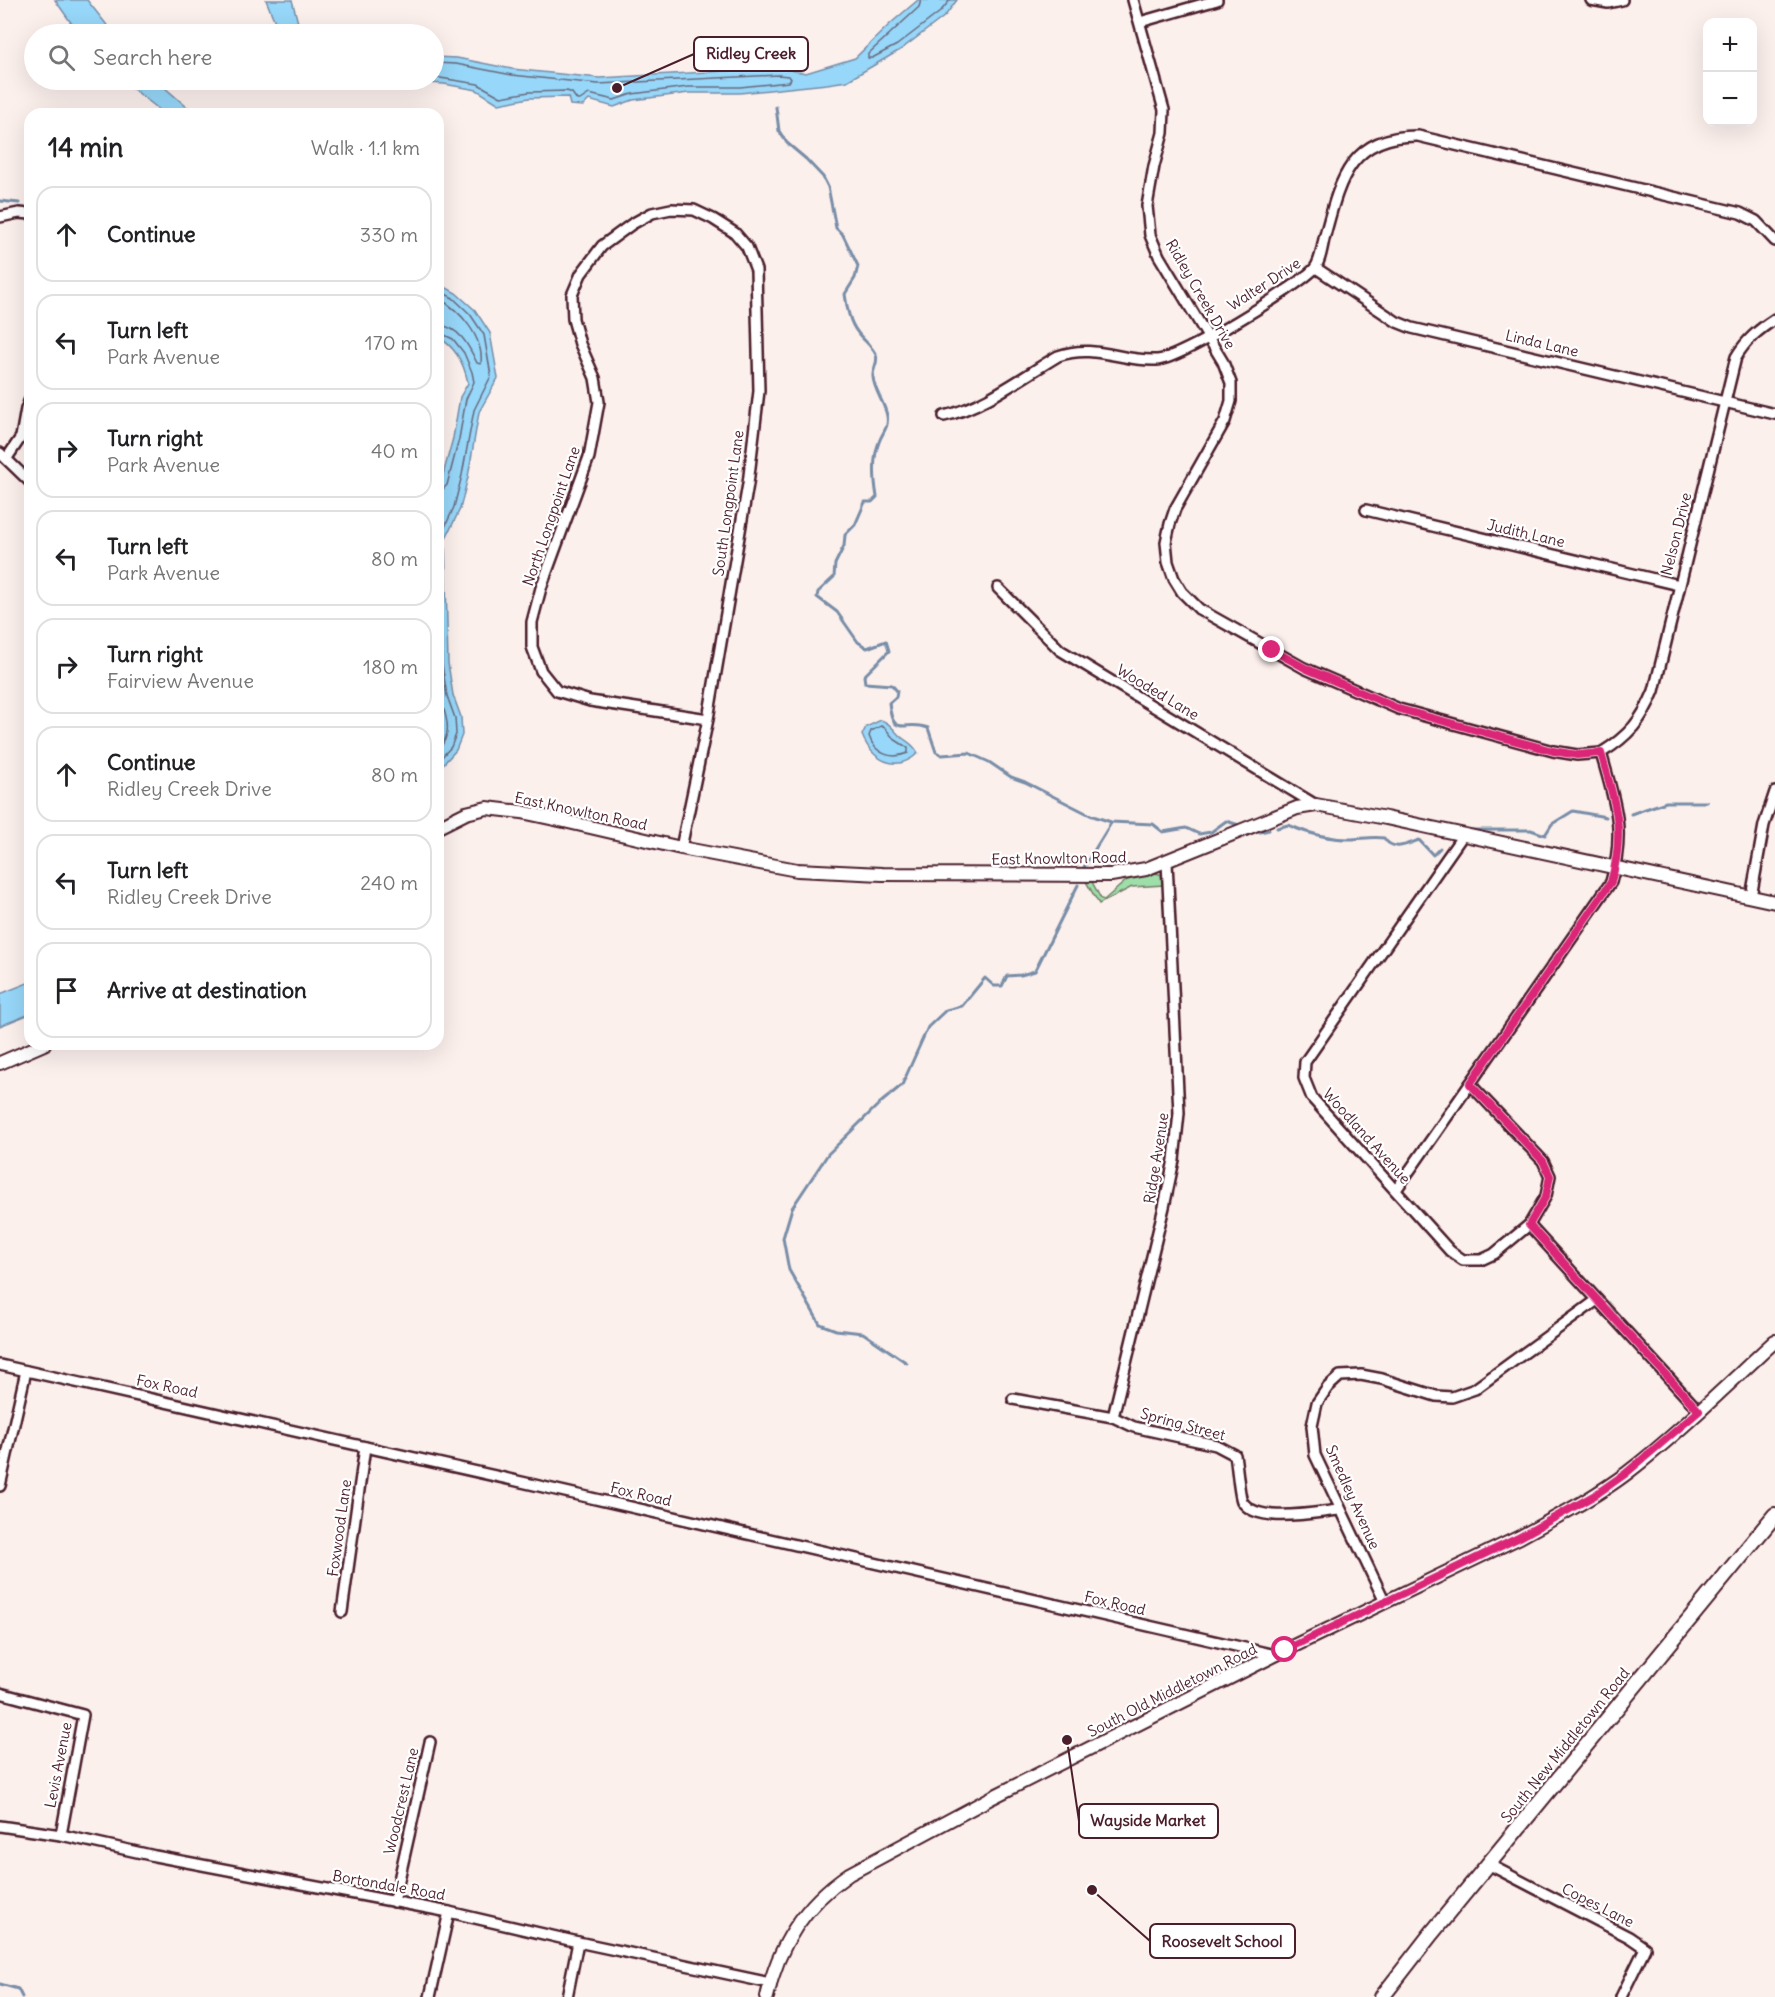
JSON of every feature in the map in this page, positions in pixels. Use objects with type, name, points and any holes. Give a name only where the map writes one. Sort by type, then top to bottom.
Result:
[{"type":"main road","name":"East Knowlton Road","points":[[444,824],[466,813],[487,808],[564,820],[681,848],[797,870],[875,874],[1111,875],[1135,873],[1297,808],[1316,805],[1775,902]]},
{"type":"main road","points":[[0,1063],[30,1050]]},
{"type":"main road","name":"South Old Middletown Road","points":[[767,1997],[776,1963],[799,1921],[831,1887],[849,1874],[981,1803],[1275,1655],[1520,1537],[1595,1495],[1625,1474],[1699,1411],[1775,1341]]},
{"type":"main road","name":"South New Middletown Road","points":[[1382,1997],[1488,1864],[1775,1515]]},
{"type":"street","name":"Ridley Creek Drive","points":[[1133,0],[1164,110],[1163,133],[1147,206],[1150,235],[1159,256],[1223,362],[1231,383],[1231,401],[1225,421],[1175,509],[1170,524],[1166,542],[1168,562],[1182,592],[1199,609],[1305,668],[1399,709],[1553,751],[1577,755],[1601,753]]},
{"type":"street","points":[[1140,22],[1217,0]]},
{"type":"street","points":[[1591,0],[1608,3],[1622,0]]},
{"type":"street","name":"Walter Drive","points":[[944,416],[960,413],[975,406],[1058,356],[1072,351],[1085,350],[1133,360],[1160,360],[1184,351],[1289,288],[1316,268],[1343,177],[1358,156],[1376,144],[1395,137],[1418,136],[1740,213],[1756,222],[1775,241]]},
{"type":"street","name":"North Longpoint Lane","points":[[671,209],[652,213],[632,224],[602,246],[582,274],[572,295],[573,319],[580,344],[595,378],[599,402],[589,457],[541,588],[532,622],[532,646],[541,671],[557,691],[590,701],[708,719]]},
{"type":"street","name":"South Longpoint Lane","points":[[671,209],[694,210],[735,233],[747,247],[756,270],[759,391],[748,484],[708,719],[681,848]]},
{"type":"street","points":[[0,216],[24,213]]},
{"type":"street","name":"Linda Lane","points":[[1316,268],[1396,322],[1412,328],[1775,414]]},
{"type":"street","name":"Nelson Drive","points":[[1601,753],[1631,731],[1645,712],[1654,691],[1736,357],[1746,341],[1775,319]]},
{"type":"street","points":[[24,420],[21,437],[3,456],[24,476]]},
{"type":"street","name":"Judith Lane","points":[[1366,510],[1679,585]]},
{"type":"street","name":"Wooded Lane","points":[[998,588],[1060,650],[1316,805]]},
{"type":"street","points":[[1396,1190],[1611,882],[1619,832],[1618,812],[1601,753]]},
{"type":"street","points":[[1751,897],[1764,825],[1775,792]]},
{"type":"street","name":"Woodland Avenue","points":[[1463,835],[1305,1062],[1304,1078],[1312,1098],[1450,1251],[1463,1260],[1481,1260],[1494,1254],[1529,1225]]},
{"type":"street","name":"Ridge Avenue","points":[[1113,1417],[1164,1207],[1174,1160],[1179,1113],[1167,862]]},
{"type":"street","points":[[1470,1084],[1543,1161],[1550,1176],[1546,1196],[1529,1225],[1699,1411]]},
{"type":"street","name":"Smedley Avenue","points":[[1385,1602],[1315,1455],[1312,1426],[1317,1403],[1328,1387],[1341,1376],[1361,1376],[1382,1379],[1436,1396],[1452,1397],[1475,1389],[1597,1300]]},
{"type":"street","name":"Fox Road","points":[[0,1365],[1275,1655]]},
{"type":"street","points":[[0,1486],[26,1371]]},
{"type":"street","name":"Spring Street","points":[[1013,1399],[1113,1417],[1134,1427],[1216,1445],[1235,1455],[1242,1500],[1251,1509],[1269,1516],[1340,1510]]},
{"type":"street","name":"Foxwood Lane","points":[[342,1612],[364,1447]]},
{"type":"street","name":"Levis Avenue","points":[[0,1693],[83,1715],[60,1835]]},
{"type":"street","name":"Woodcrest Lane","points":[[394,1902],[430,1742]]},
{"type":"street","name":"Bortondale Road","points":[[0,1826],[60,1835],[155,1856],[449,1912],[770,1983]]},
{"type":"street","name":"Copes Lane","points":[[1488,1864],[1629,1936],[1645,1948],[1621,1997]]},
{"type":"street","points":[[430,1997],[449,1912]]},
{"type":"street","points":[[567,1997],[578,1942]]},
{"type":"green space","points":[[1155,873],[1163,875],[1164,885],[1132,887],[1099,904],[1085,880],[1092,882],[1101,899],[1104,900],[1127,880]]},
{"type":"water","points":[[55,0],[87,0],[106,24],[72,24]]},
{"type":"water","points":[[266,0],[292,0],[298,24],[276,24]]},
{"type":"water","points":[[918,0],[957,0],[945,16],[900,50],[847,81],[740,93],[689,93],[633,100],[614,107],[589,100],[583,106],[570,105],[568,97],[529,98],[499,104],[477,90],[444,84],[444,57],[512,69],[599,78],[778,68],[806,73],[855,58]]},
{"type":"water","points":[[135,90],[167,90],[188,108],[157,108]]},
{"type":"water","points":[[444,286],[456,293],[475,310],[490,333],[498,378],[479,412],[460,509],[445,540],[448,663],[453,695],[461,717],[462,735],[456,750],[444,763],[444,471],[453,438],[460,397],[468,383],[458,356],[444,341]]},
{"type":"water","points":[[881,720],[890,725],[918,753],[901,763],[893,763],[878,757],[866,744],[862,735],[866,727]]},
{"type":"water","points":[[24,984],[24,1016],[0,1026],[0,994]]},
{"type":"waterway","points":[[776,107],[779,131],[787,143],[823,177],[828,187],[836,228],[843,235],[858,266],[855,278],[845,294],[850,319],[855,329],[876,355],[874,382],[887,416],[886,427],[874,462],[877,497],[872,502],[865,502],[855,525],[845,535],[844,546],[835,564],[834,577],[818,592],[817,597],[837,612],[858,642],[867,648],[886,641],[889,651],[864,676],[865,683],[892,685],[897,691],[896,697],[889,703],[894,721],[901,726],[928,728],[936,752],[942,755],[969,753],[989,762],[1011,777],[1090,815],[1111,822],[1153,824],[1163,832],[1186,828],[1199,834],[1211,832],[1226,821],[1239,825]]},
{"type":"waterway","points":[[0,201],[19,203]]},
{"type":"waterway","points":[[1631,814],[1666,802],[1707,802]]},
{"type":"waterway","points":[[1469,830],[1531,830],[1545,835],[1552,824],[1573,811],[1606,817]]},
{"type":"waterway","points":[[1084,867],[1111,823]]},
{"type":"waterway","points":[[1277,828],[1288,825],[1334,838],[1384,838],[1391,845],[1396,846],[1419,840],[1433,855],[1440,848]]},
{"type":"waterway","points":[[1260,832],[1269,830]]},
{"type":"waterway","points":[[907,1363],[863,1333],[836,1330],[820,1324],[789,1270],[783,1238],[792,1208],[828,1154],[902,1085],[928,1027],[946,1010],[962,1006],[985,978],[994,986],[1002,986],[1007,976],[1035,971],[1078,885]]},
{"type":"waterway","points":[[0,1984],[18,1989],[22,1997]]},
{"type":"place","name":"Ridley Creek","points":[[617,88]]},
{"type":"place","name":"Wayside Market","points":[[1067,1740]]},
{"type":"place","name":"Roosevelt School","points":[[1092,1890]]},
{"type":"route","points":[[1272,650],[1305,668],[1399,709],[1553,751],[1577,755],[1601,753],[1618,812],[1618,853],[1611,882],[1470,1084],[1543,1161],[1550,1176],[1546,1196],[1529,1225],[1699,1411],[1625,1474],[1557,1517],[1285,1650]]}]
